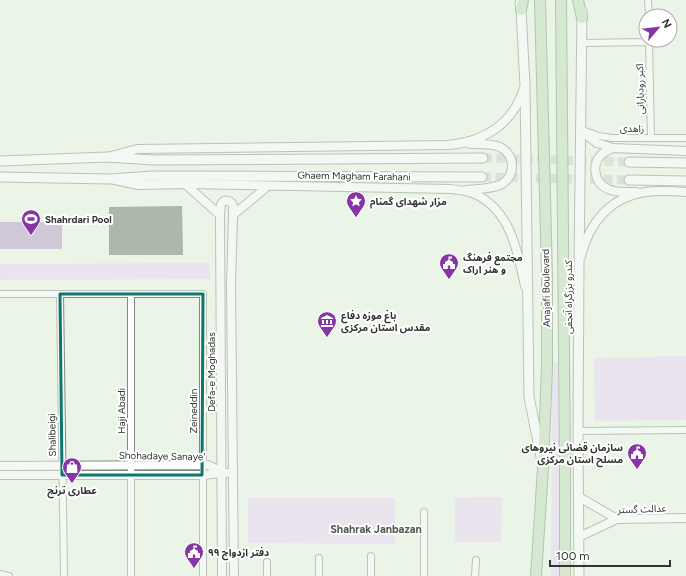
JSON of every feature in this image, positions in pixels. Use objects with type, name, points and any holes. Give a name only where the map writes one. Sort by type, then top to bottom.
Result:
[{"type":"main road","name":"Anajafi Boulevard","points":[[536,576],[543,468],[547,367],[540,0]]},
{"type":"main road","name":"Anajafi Boulevard","points":[[561,0],[566,469],[565,576]]},
{"type":"main road","points":[[578,0],[582,18]]},
{"type":"main road","name":"کندرو بزرگراه آنجفی","points":[[579,576],[578,430],[582,0]]},
{"type":"main road","points":[[521,3],[525,85],[529,396],[543,468]]},
{"type":"main road","name":"Ghaem Magham Farahani","points":[[0,161],[108,157],[154,160],[482,158]]},
{"type":"main road","points":[[629,162],[686,163]]},
{"type":"main road","name":"Ghaem Magham Farahani","points":[[0,177],[110,179],[152,176],[482,177]]},
{"type":"main road","points":[[629,180],[686,181]]},
{"type":"street","points":[[581,43],[638,41]]},
{"type":"street","name":"اکبر رودبارانی","points":[[649,48],[651,138]]},
{"type":"street","name":"Ghaem Magham Farahani","points":[[108,157],[137,149],[461,144],[478,139],[501,125],[511,115],[519,103],[525,85]]},
{"type":"street","points":[[580,130],[598,143],[613,148],[686,151]]},
{"type":"street","name":"زاهدی","points":[[580,130],[599,136],[612,138],[686,138]]},
{"type":"street","points":[[461,144],[485,144],[502,148],[510,157],[512,166],[508,179],[501,184],[464,191]]},
{"type":"street","points":[[613,148],[601,155],[596,162],[595,171],[598,180],[604,186],[612,190],[622,192],[686,192]]},
{"type":"street","name":"Ghaem Magham Farahani","points":[[110,179],[138,185],[185,184],[450,189],[464,191],[477,195],[485,200],[504,220],[516,245],[528,299]]},
{"type":"street","points":[[185,184],[220,216]]},
{"type":"street","points":[[233,216],[268,186]]},
{"type":"street","points":[[579,265],[584,245],[598,219],[619,201],[644,192]]},
{"type":"street","points":[[220,216],[221,204],[224,201],[230,202],[233,205],[233,216]]},
{"type":"street","name":"Defa-e Moghadas","points":[[220,216],[222,576]]},
{"type":"street","name":"Defa-e Moghadas","points":[[233,216],[231,285],[234,576]]},
{"type":"street","points":[[0,294],[131,294]]},
{"type":"street","name":"Shalibeigi","points":[[60,294],[64,576]]},
{"type":"street","name":"Zeineddin","points":[[131,294],[203,294],[203,576]]},
{"type":"street","name":"Haji Abadi","points":[[131,294],[131,576]]},
{"type":"street","points":[[578,430],[686,430]]},
{"type":"street","name":"Shohadaye Sanaye'","points":[[0,466],[208,465],[222,472]]},
{"type":"street","points":[[222,472],[233,473]]},
{"type":"street","name":"Shohadaye Sanaye'","points":[[0,475],[210,475],[222,472]]},
{"type":"street","points":[[579,497],[617,519]]},
{"type":"street","points":[[424,512],[424,576]]},
{"type":"street","name":"عدالت گستر","points":[[579,537],[617,519],[686,518]]},
{"type":"street","points":[[371,556],[371,576]]},
{"type":"street","points":[[319,558],[319,576]]},
{"type":"street","points":[[476,560],[476,576]]},
{"type":"street","points":[[267,562],[267,576]]},
{"type":"street","points":[[0,574],[9,576]]},
{"type":"highlighted area","points":[[60,294],[203,294],[202,475],[62,475]]},
{"type":"shaded area","name":"Shahrdari Pool","points":[[0,222],[62,222],[62,249],[0,249]]},
{"type":"shaded area","points":[[209,263],[210,279],[0,280],[0,264]]},
{"type":"shaded area","points":[[686,356],[686,420],[595,421],[594,358]]},
{"type":"shaded area","points":[[552,362],[559,362],[559,576],[551,576]]},
{"type":"shaded area","points":[[502,497],[501,542],[455,542],[455,498]]},
{"type":"shaded area","points":[[248,498],[395,498],[395,544],[248,543]]},
{"type":"building","points":[[182,206],[183,255],[109,255],[109,207]]},
{"type":"tunnel","points":[[483,158],[629,162]]},
{"type":"tunnel","points":[[482,177],[629,180]]},
{"type":"place","name":"مزار شهدای گمنام","points":[[356,218]]},
{"type":"place","name":"Shahrdari Pool","points":[[31,236]]},
{"type":"place","name":"مجتمع فرهنگ و هنر اراک","points":[[449,280]]},
{"type":"place","name":"باغ موزه دفاع مقدس استان مرکزی","points":[[327,338]]},
{"type":"place","name":"سازمان قضائی نیروهای مسلح استان مرکزی","points":[[637,470]]},
{"type":"place","name":"عطاری ترنج","points":[[72,484]]},
{"type":"place","name":"دفتر ازدواج ۹۹","points":[[194,569]]},
{"type":"district","name":"Shahrak Janbazan","points":[[376,529]]}]
